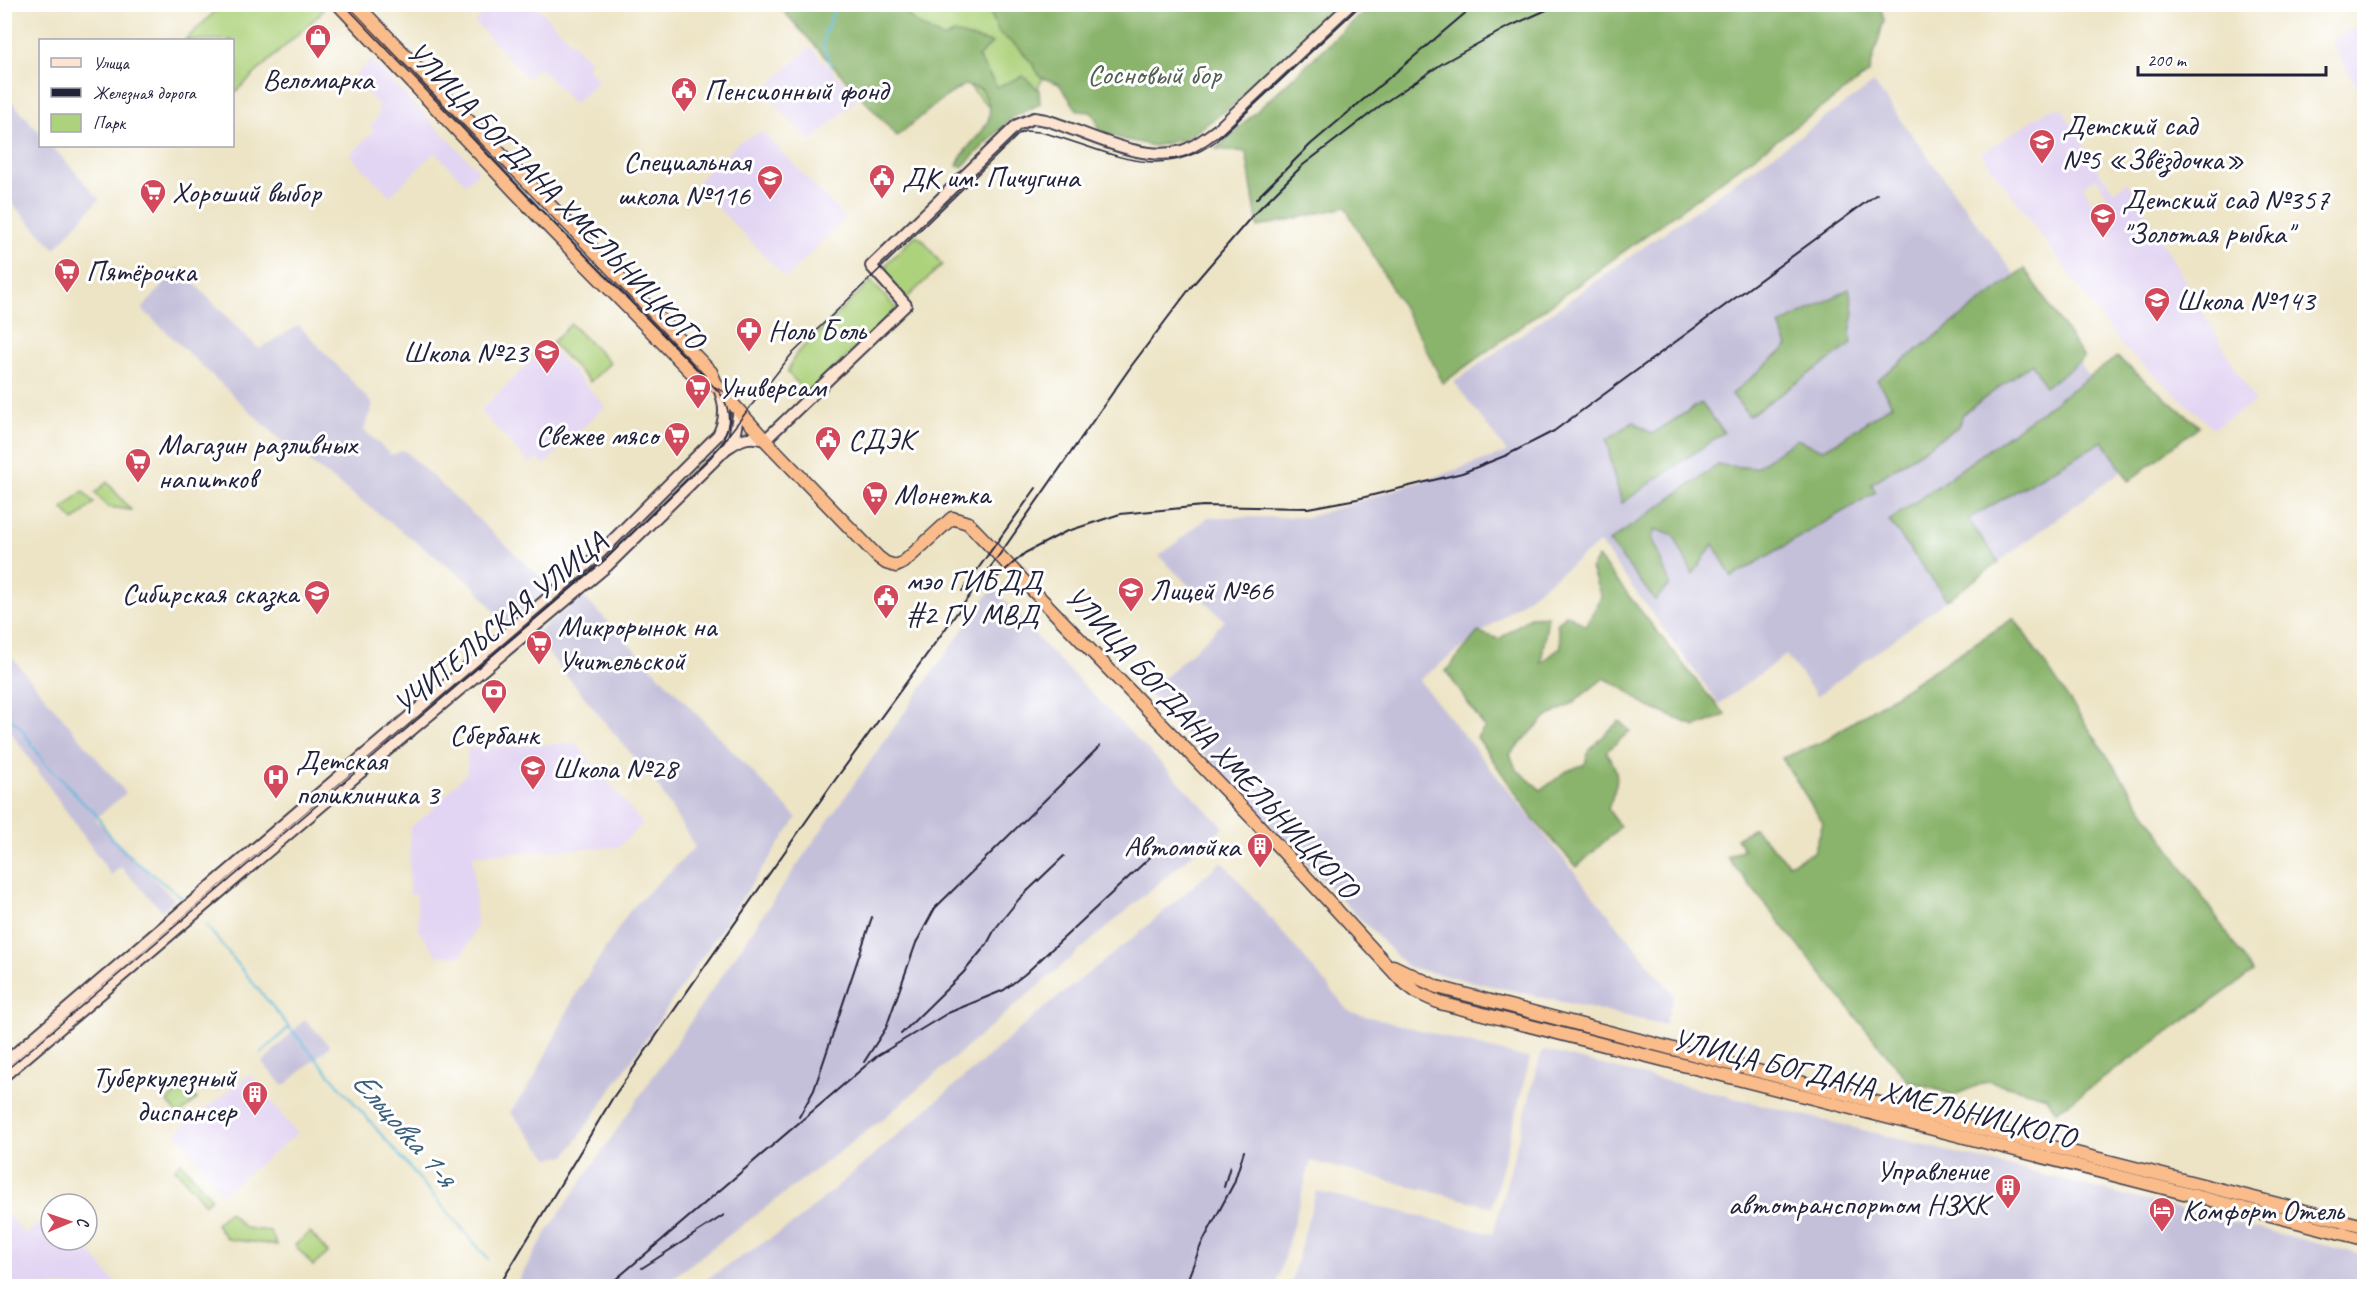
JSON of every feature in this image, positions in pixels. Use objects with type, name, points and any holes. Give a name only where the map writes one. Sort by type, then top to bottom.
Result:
[{"type":"highway","name":"УЛИЦА БОГДАНА ХМЕЛЬНИЦКОГО","points":[[338,4],[531,209],[699,380],[717,386]]},
{"type":"highway","name":"УЛИЦА БОГДАНА ХМЕЛЬНИЦКОГО","points":[[356,4],[711,372],[717,386],[765,440],[886,563],[896,566],[904,562],[952,518],[968,523],[1253,819],[1401,980],[1418,993],[1440,1003],[1492,1017],[1864,1111],[2230,1198],[2364,1226]]},
{"type":"highway","name":"УЛИЦА БОГДАНА ХМЕЛЬНИЦКОГО","points":[[1384,960],[1428,983],[1867,1098],[2230,1198],[2364,1239]]},
{"type":"highway","points":[[1492,1017],[1495,1002]]},
{"type":"highway","points":[[1864,1111],[1867,1098]]},
{"type":"main road","points":[[728,447],[745,438],[755,437],[765,440],[906,305],[871,266],[1017,125],[1034,118],[1046,120],[1147,153],[1173,152],[1192,146],[1211,134],[1249,101],[1352,4]]},
{"type":"main road","points":[[717,386],[723,401],[724,422]]},
{"type":"main road","points":[[724,422],[739,410]]},
{"type":"main road","name":"УЧИТЕЛЬСКАЯ УЛИЦА","points":[[4,1076],[607,566],[728,447],[734,438],[739,410]]},
{"type":"main road","name":"УЧИТЕЛЬСКАЯ УЛИЦА","points":[[4,1063],[597,556],[718,435],[724,422]]},
{"type":"shaded area","points":[[492,5],[535,5],[591,62],[586,67],[599,80],[574,104],[539,67],[527,78],[475,22]]},
{"type":"shaded area","points":[[2364,22],[2364,100],[2331,41]]},
{"type":"shaded area","points":[[810,47],[858,98],[811,142],[763,91]]},
{"type":"shaded area","points":[[371,60],[479,171],[466,184],[435,152],[390,196],[350,155],[374,131],[370,126],[378,118],[378,105],[352,78]]},
{"type":"shaded area","points":[[1874,83],[2146,453],[1817,696],[1786,655],[1719,704],[1600,543],[1419,680],[1674,995],[1665,1025],[1407,967],[1271,827],[1148,693],[1225,621],[1159,556],[1208,517],[1309,517],[1507,452],[1454,382]]},
{"type":"shaded area","points":[[4,93],[39,132],[39,147],[53,147],[99,199],[55,249],[5,196]]},
{"type":"shaded area","points":[[2062,108],[2102,177],[2105,177],[2113,191],[2128,182],[2255,402],[2213,428],[2122,346],[1981,153],[2050,109]],"holes":[[[2097,178],[2113,207],[2099,216],[2083,186]]]},
{"type":"shaded area","name":"Специальная школа №116","points":[[762,131],[845,218],[786,278],[695,184],[739,142]]},
{"type":"shaded area","points":[[178,267],[259,349],[299,325],[373,404],[364,430],[391,455],[404,450],[550,586],[509,629],[473,585],[278,438],[142,309]]},
{"type":"shaded area","name":"Школа №23","points":[[548,344],[605,406],[544,465],[537,458],[530,464],[480,411]]},
{"type":"shaded area","points":[[993,587],[1045,646],[1224,827],[884,1118],[662,1286],[515,1286],[547,1232],[806,852]]},
{"type":"shaded area","points":[[582,595],[797,818],[566,1156],[549,1158],[510,1112],[533,1080],[576,994],[630,910],[695,847],[659,788],[534,636]]},
{"type":"shaded area","points":[[4,648],[126,793],[95,819],[174,899],[162,911],[121,867],[111,875],[5,724]]},
{"type":"shaded area","name":"Школа №28","points":[[576,743],[643,824],[618,847],[473,855],[477,925],[462,956],[438,956],[419,931],[416,895],[409,894],[410,827],[432,810],[467,772],[467,748]]},
{"type":"shaded area","points":[[1222,861],[1350,1012],[1530,1059],[1492,1207],[1311,1161],[1276,1286],[695,1286],[796,1222],[1043,1009],[1133,938]]},
{"type":"shaded area","points":[[305,1019],[330,1046],[284,1086],[262,1063]]},
{"type":"shaded area","points":[[1542,1050],[2364,1255],[2358,1286],[1290,1286],[1316,1191],[1493,1234]]},
{"type":"shaded area","points":[[250,1074],[297,1134],[222,1194],[176,1132]]},
{"type":"shaded area","points":[[5,1211],[25,1235],[39,1224],[39,1252],[90,1252],[118,1286],[9,1286],[5,1281]]},
{"type":"green space","points":[[223,4],[317,5],[323,11],[234,93],[234,39],[186,39]]},
{"type":"green space","name":"Сосновый бор","points":[[984,4],[1339,5],[1231,107],[1185,139],[1154,146],[1098,131],[1096,119],[1091,112],[1078,111],[1059,84],[1040,77],[1019,48],[999,33],[990,12],[983,7]]},
{"type":"green space","name":"Сосновый бор","points":[[778,5],[898,5],[917,24],[944,39],[954,33],[992,43],[978,57],[997,87],[1023,76],[1039,90],[1040,104],[1013,117],[962,167],[957,166],[982,131],[990,113],[988,102],[981,89],[964,85],[897,136]]},
{"type":"green space","points":[[893,5],[1155,5],[1048,69],[1028,106],[1004,123]]},
{"type":"green space","points":[[1371,5],[1880,5],[1884,20],[1869,73],[1443,383],[1420,337],[1345,207],[1258,227],[1246,152],[1216,149]]},
{"type":"green space","points":[[916,235],[924,241],[942,265],[906,299],[886,278],[887,263]]},
{"type":"green space","points":[[2025,269],[2084,358],[2045,387],[2032,363],[1962,415],[1959,426],[1871,484],[1876,492],[1732,577],[1713,544],[1693,575],[1674,536],[1655,529],[1652,538],[1670,584],[1655,600],[1609,542],[1718,465],[1755,468],[1797,439],[1822,450],[1840,440],[1892,404],[1877,380]]},
{"type":"green space","points":[[871,281],[897,309],[808,394],[787,372],[796,354]]},
{"type":"green space","points":[[1849,289],[1854,312],[1850,333],[1852,344],[1749,416],[1732,394],[1788,346],[1779,325]]},
{"type":"green space","points":[[571,324],[610,363],[590,382],[552,343]]},
{"type":"green space","points":[[2117,357],[2199,426],[2129,481],[2103,441],[1968,519],[1999,562],[1947,600],[1889,521]]},
{"type":"green space","points":[[1701,403],[1724,432],[1622,503],[1612,469],[1607,439],[1634,422],[1652,434]]},
{"type":"green space","points":[[107,482],[131,510],[108,507],[95,493]]},
{"type":"green space","points":[[83,491],[94,503],[74,521],[63,509]]},
{"type":"green space","points":[[1598,557],[1726,715],[1696,727],[1645,705],[1625,689],[1604,678],[1571,704],[1544,719],[1510,754],[1516,769],[1541,790],[1567,771],[1585,764],[1589,750],[1619,721],[1630,731],[1606,752],[1615,767],[1617,780],[1608,809],[1620,827],[1577,867],[1534,820],[1477,737],[1485,728],[1446,671],[1478,632],[1499,639],[1530,617],[1548,616],[1541,663],[1561,647],[1557,624],[1567,614],[1586,626],[1601,597],[1591,568]]},
{"type":"green space","points":[[2014,618],[2253,972],[2056,1112],[2047,1097],[1989,1081],[1954,1095],[1908,1081],[1727,857],[1744,849],[1736,838],[1754,828],[1789,864],[1814,852],[1823,823],[1782,758],[1822,742]]},
{"type":"green space","points":[[185,1085],[197,1099],[179,1115],[167,1101]]},
{"type":"green space","points":[[181,1162],[211,1198],[205,1204],[175,1168]]},
{"type":"green space","points":[[229,1212],[245,1228],[270,1231],[277,1245],[227,1239],[216,1224]]},
{"type":"green space","points":[[310,1232],[328,1253],[313,1266],[295,1245]]},
{"type":"waterway","points":[[832,67],[823,45],[825,33],[837,4]]},
{"type":"waterway","name":"Ельцовка 1-я","points":[[4,713],[20,727],[46,765],[85,805],[93,810],[112,839],[129,856],[186,901]]},
{"type":"waterway","name":"Ельцовка 1-я","points":[[206,925],[289,1027],[260,1055]]},
{"type":"waterway","name":"Ельцовка 1-я","points":[[289,1027],[488,1259]]},
{"type":"tram line","points":[[344,4],[527,196],[720,393],[726,403],[728,414],[728,425],[724,436]]},
{"type":"tram line","points":[[4,1072],[608,557],[711,457],[791,355],[1019,134],[1025,131],[1040,132],[1107,153],[1150,162],[1172,161],[1194,154],[1216,141],[1362,4]]},
{"type":"tram line","points":[[715,387],[734,393],[754,389],[765,382]]},
{"type":"railway","points":[[1256,199],[1311,144],[1476,4]]},
{"type":"railway","points":[[499,1286],[612,1099],[830,787],[1000,554],[1132,365],[1191,287],[1253,215],[1303,165],[1384,103],[1443,63],[1506,28],[1560,4]]},
{"type":"railway","points":[[980,592],[1025,553],[1065,532],[1120,514],[1203,506],[1308,508],[1357,499],[1462,473],[1507,455],[1554,431],[1877,194]]},
{"type":"railway","points":[[962,591],[1036,488]]},
{"type":"railway","points":[[864,1062],[886,1028],[916,943],[935,908],[1100,746]]},
{"type":"railway","points":[[608,1286],[877,1056],[948,1013],[1004,990],[1025,974],[1160,848]]},
{"type":"railway","points":[[901,1034],[963,973],[1019,899],[1064,856]]},
{"type":"railway","points":[[799,1117],[814,1090],[872,917]]},
{"type":"railway","points":[[1185,1286],[1201,1245],[1234,1183],[1244,1151]]},
{"type":"railway","points":[[1224,1187],[1230,1166]]},
{"type":"railway","points":[[642,1268],[724,1215]]},
{"type":"place","name":"Веломарка","points":[[318,60]]},
{"type":"place","name":"Пенсионный фонд","points":[[684,113]]},
{"type":"place","name":"Детский сад №5 «Звёздочка»","points":[[2042,165]]},
{"type":"place","name":"ДК им. Пичугина","points":[[882,200]]},
{"type":"place","name":"Специальная школа №116","points":[[770,201]]},
{"type":"place","name":"Хороший выбор","points":[[153,215]]},
{"type":"place","name":"Детский сад №357 \"Золотая рыбка\"","points":[[2103,239]]},
{"type":"place","name":"Пятёрочка","points":[[67,294]]},
{"type":"place","name":"Школа №143","points":[[2157,323]]},
{"type":"place","name":"Ноль Боль","points":[[749,353]]},
{"type":"place","name":"Школа №23","points":[[547,375]]},
{"type":"place","name":"Универсам","points":[[698,410]]},
{"type":"place","name":"Свежее мясо","points":[[677,458]]},
{"type":"place","name":"СДЭК","points":[[828,462]]},
{"type":"place","name":"Магазин разливных напитков","points":[[138,484]]},
{"type":"place","name":"Монетка","points":[[875,517]]},
{"type":"place","name":"Лицей №66","points":[[1131,613]]},
{"type":"place","name":"Сибирская сказка","points":[[317,616]]},
{"type":"place","name":"мэо ГИБДД #2 ГУ МВД","points":[[886,620]]},
{"type":"place","name":"Микрорынок на Учительской","points":[[539,666]]},
{"type":"place","name":"Сбербанк","points":[[494,715]]},
{"type":"place","name":"Школа №28","points":[[533,791]]},
{"type":"place","name":"Детская поликлиника 3","points":[[276,800]]},
{"type":"place","name":"Автомойка","points":[[1260,869]]},
{"type":"place","name":"Туберкулезный диспансер","points":[[255,1117]]},
{"type":"place","name":"Управление автотранспортом НЗХК","points":[[2008,1210]]},
{"type":"place","name":"Комфорт Отель","points":[[2162,1233]]}]
